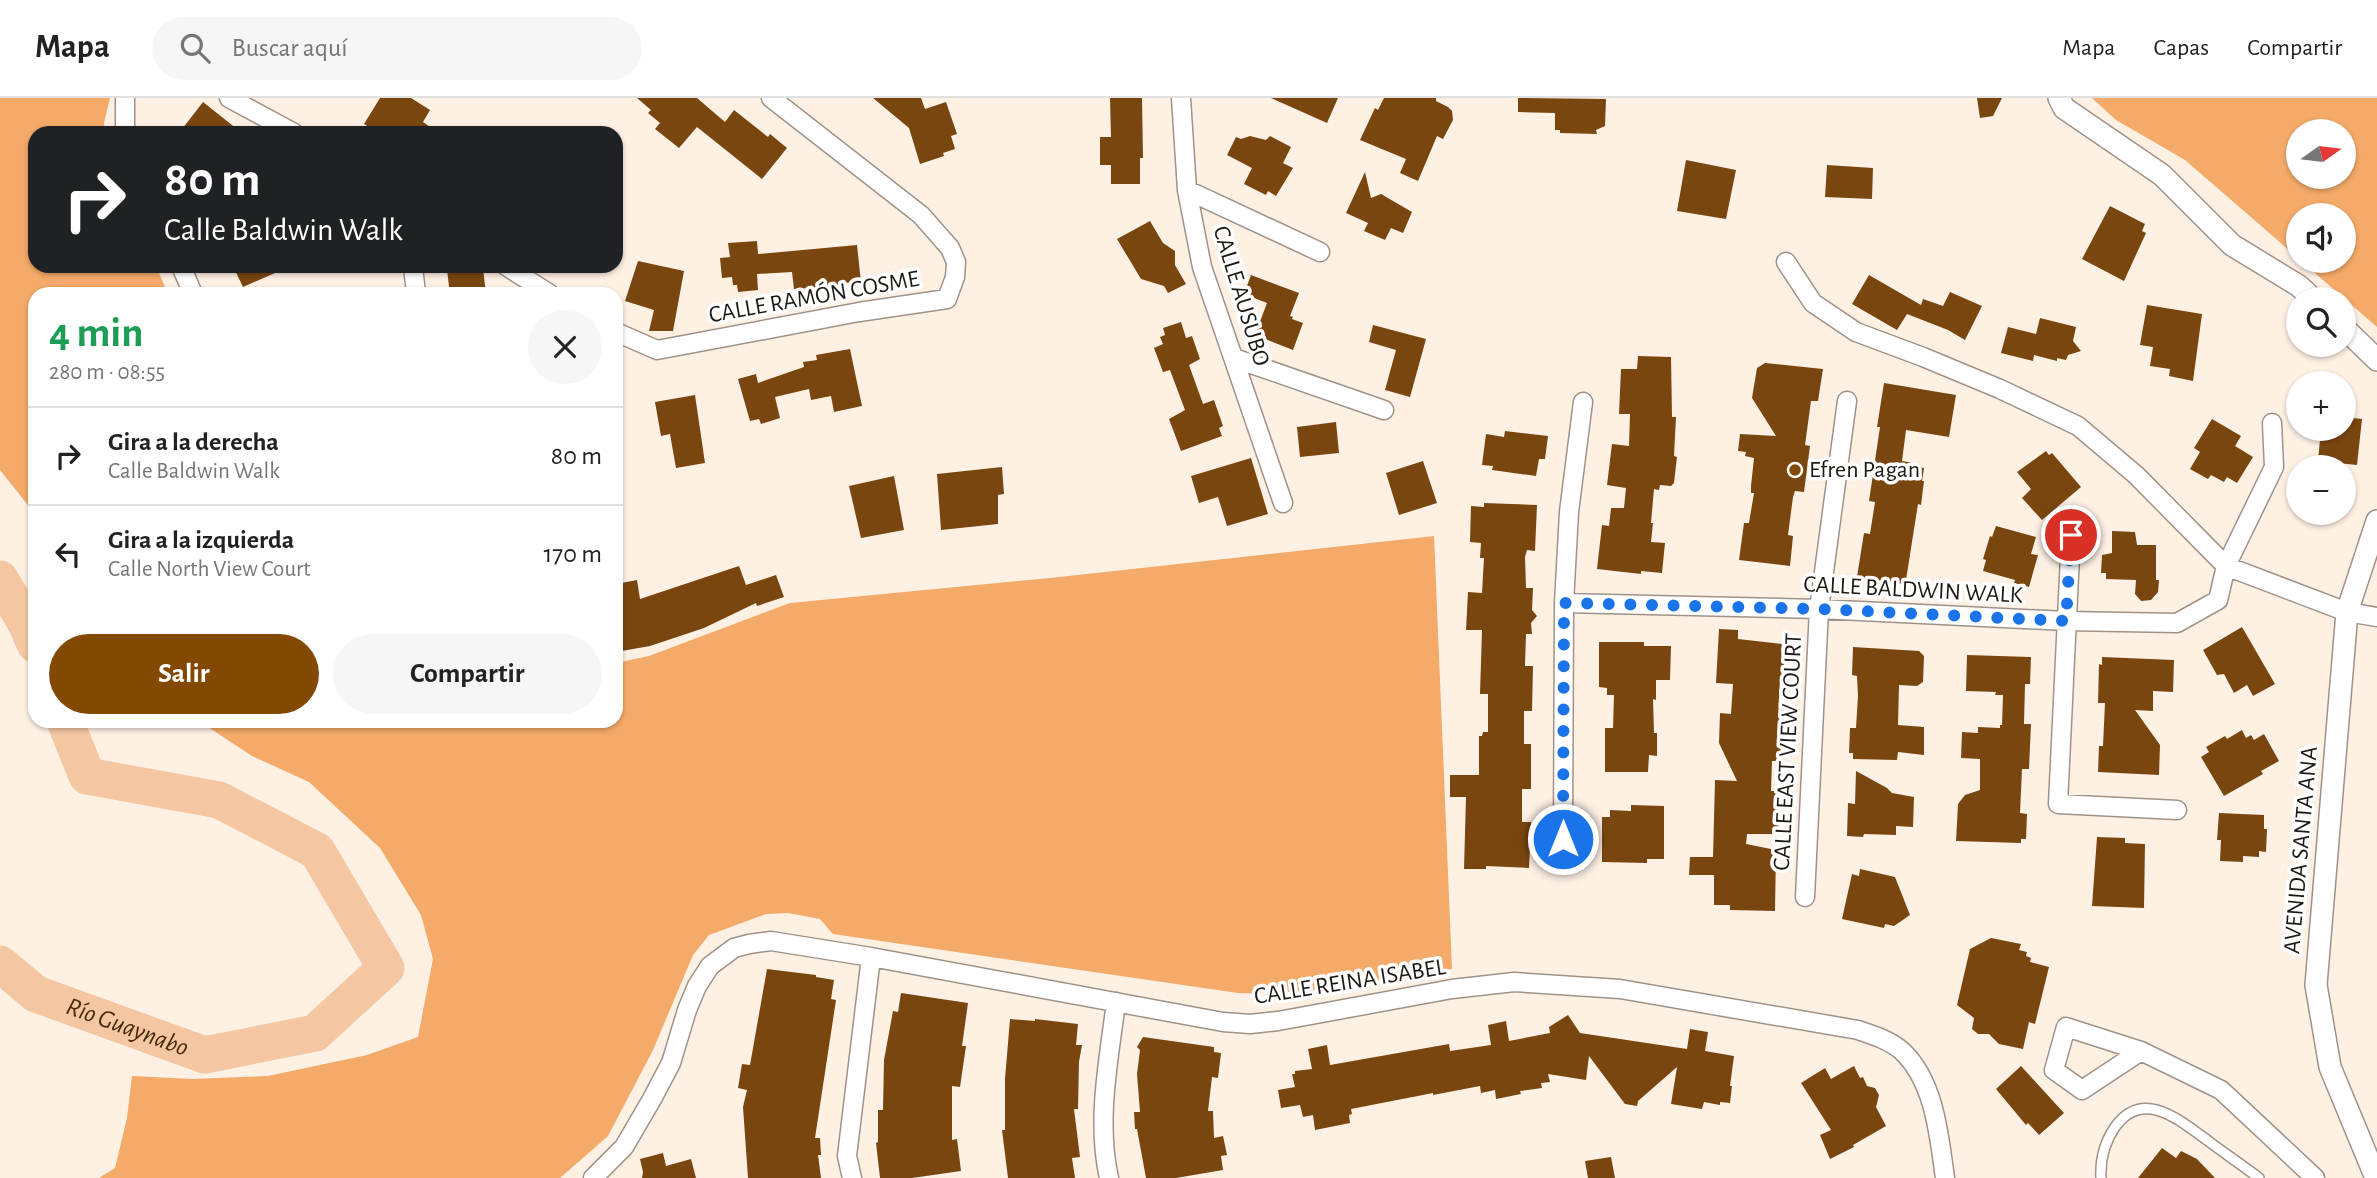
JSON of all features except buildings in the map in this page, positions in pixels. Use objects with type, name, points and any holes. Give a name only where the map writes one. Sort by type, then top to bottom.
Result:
[{"type":"street","points":[[125,98],[125,126]]},
{"type":"street","points":[[229,98],[281,126]]},
{"type":"street","name":"CALLE RAMÓN COSME","points":[[623,335],[657,350],[859,312],[947,299],[955,277],[956,262],[950,248],[922,215],[771,98]]},
{"type":"street","name":"CALLE AUSUBO","points":[[1181,98],[1188,190],[1202,267],[1283,503]]},
{"type":"street","points":[[2059,98],[2064,108],[2162,174],[2232,245],[2300,287]]},
{"type":"street","points":[[1188,190],[1320,252]]},
{"type":"street","points":[[1786,262],[1813,303],[1856,332],[1987,384],[2078,426],[2136,475],[2226,566],[2347,612],[2377,617]]},
{"type":"street","points":[[517,273],[539,287]]},
{"type":"street","points":[[2356,340],[2377,360]]},
{"type":"street","points":[[1234,358],[1384,410]]},
{"type":"street","name":"CALLE EAST VIEW COURT","points":[[1805,897],[1819,609],[1847,401]]},
{"type":"street","points":[[1563,839],[1564,603],[1569,512],[1583,402]]},
{"type":"street","name":"CALLE BALDWIN WALK","points":[[1564,603],[1819,609],[2066,621],[2177,623],[2218,600],[2226,566],[2274,467],[2272,423]]},
{"type":"street","name":"AVENIDA SANTA ANA","points":[[2371,1177],[2330,1067],[2316,985],[2347,612],[2377,521]]},
{"type":"street","points":[[2071,535],[2058,804],[2177,810]]},
{"type":"street","name":"CALLE REINA ISABEL","points":[[593,1178],[624,1147],[652,1100],[671,1063],[697,986],[710,965],[734,948],[771,942],[871,957],[1184,1016],[1250,1024],[1452,989],[1514,982],[1620,989],[1858,1030],[1881,1037],[1902,1052],[1928,1090],[1945,1178]]},
{"type":"street","points":[[852,1178],[847,1156],[871,957]]},
{"type":"street","points":[[1109,1178],[1105,1157],[1105,1101],[1116,1002]]},
{"type":"street","points":[[2141,1051],[2082,1090],[2054,1070],[2066,1027],[2141,1051],[2221,1090],[2315,1178]]},
{"type":"lane","points":[[2101,1178],[2105,1143],[2120,1120],[2134,1110],[2151,1109],[2172,1115],[2259,1178]]},
{"type":"shaded area","points":[[0,98],[110,98],[104,126],[28,126],[28,273],[159,273],[165,287],[28,287],[28,505],[0,470]]},
{"type":"shaded area","points":[[2092,98],[2377,98],[2377,327],[2356,309],[2356,287],[2331,287],[2315,273],[2356,273],[2356,203],[2286,203],[2286,248],[2185,160],[2116,120]]},
{"type":"shaded area","points":[[1434,536],[1452,969],[1319,989],[1238,993],[833,934],[820,919],[788,913],[766,914],[709,935],[693,955],[653,1050],[608,1136],[560,1178],[99,1178],[115,1168],[127,1118],[132,1076],[192,1079],[268,1076],[367,1055],[418,1037],[433,959],[421,915],[380,848],[309,782],[252,756],[210,728],[623,728],[623,662],[649,656],[790,603]]},
{"type":"waterway","name":"Río Guaynabo","points":[[0,579],[28,627]]},
{"type":"waterway","name":"Río Guaynabo","points":[[0,964],[36,994],[205,1055],[315,1033],[386,968],[317,851],[219,800],[87,776],[68,728]]},
{"type":"place","name":"Efren Pagan","points":[[1795,470]]},
{"type":"route","points":[[1563,839],[1564,603],[1819,609],[2066,621],[2071,535]]}]
